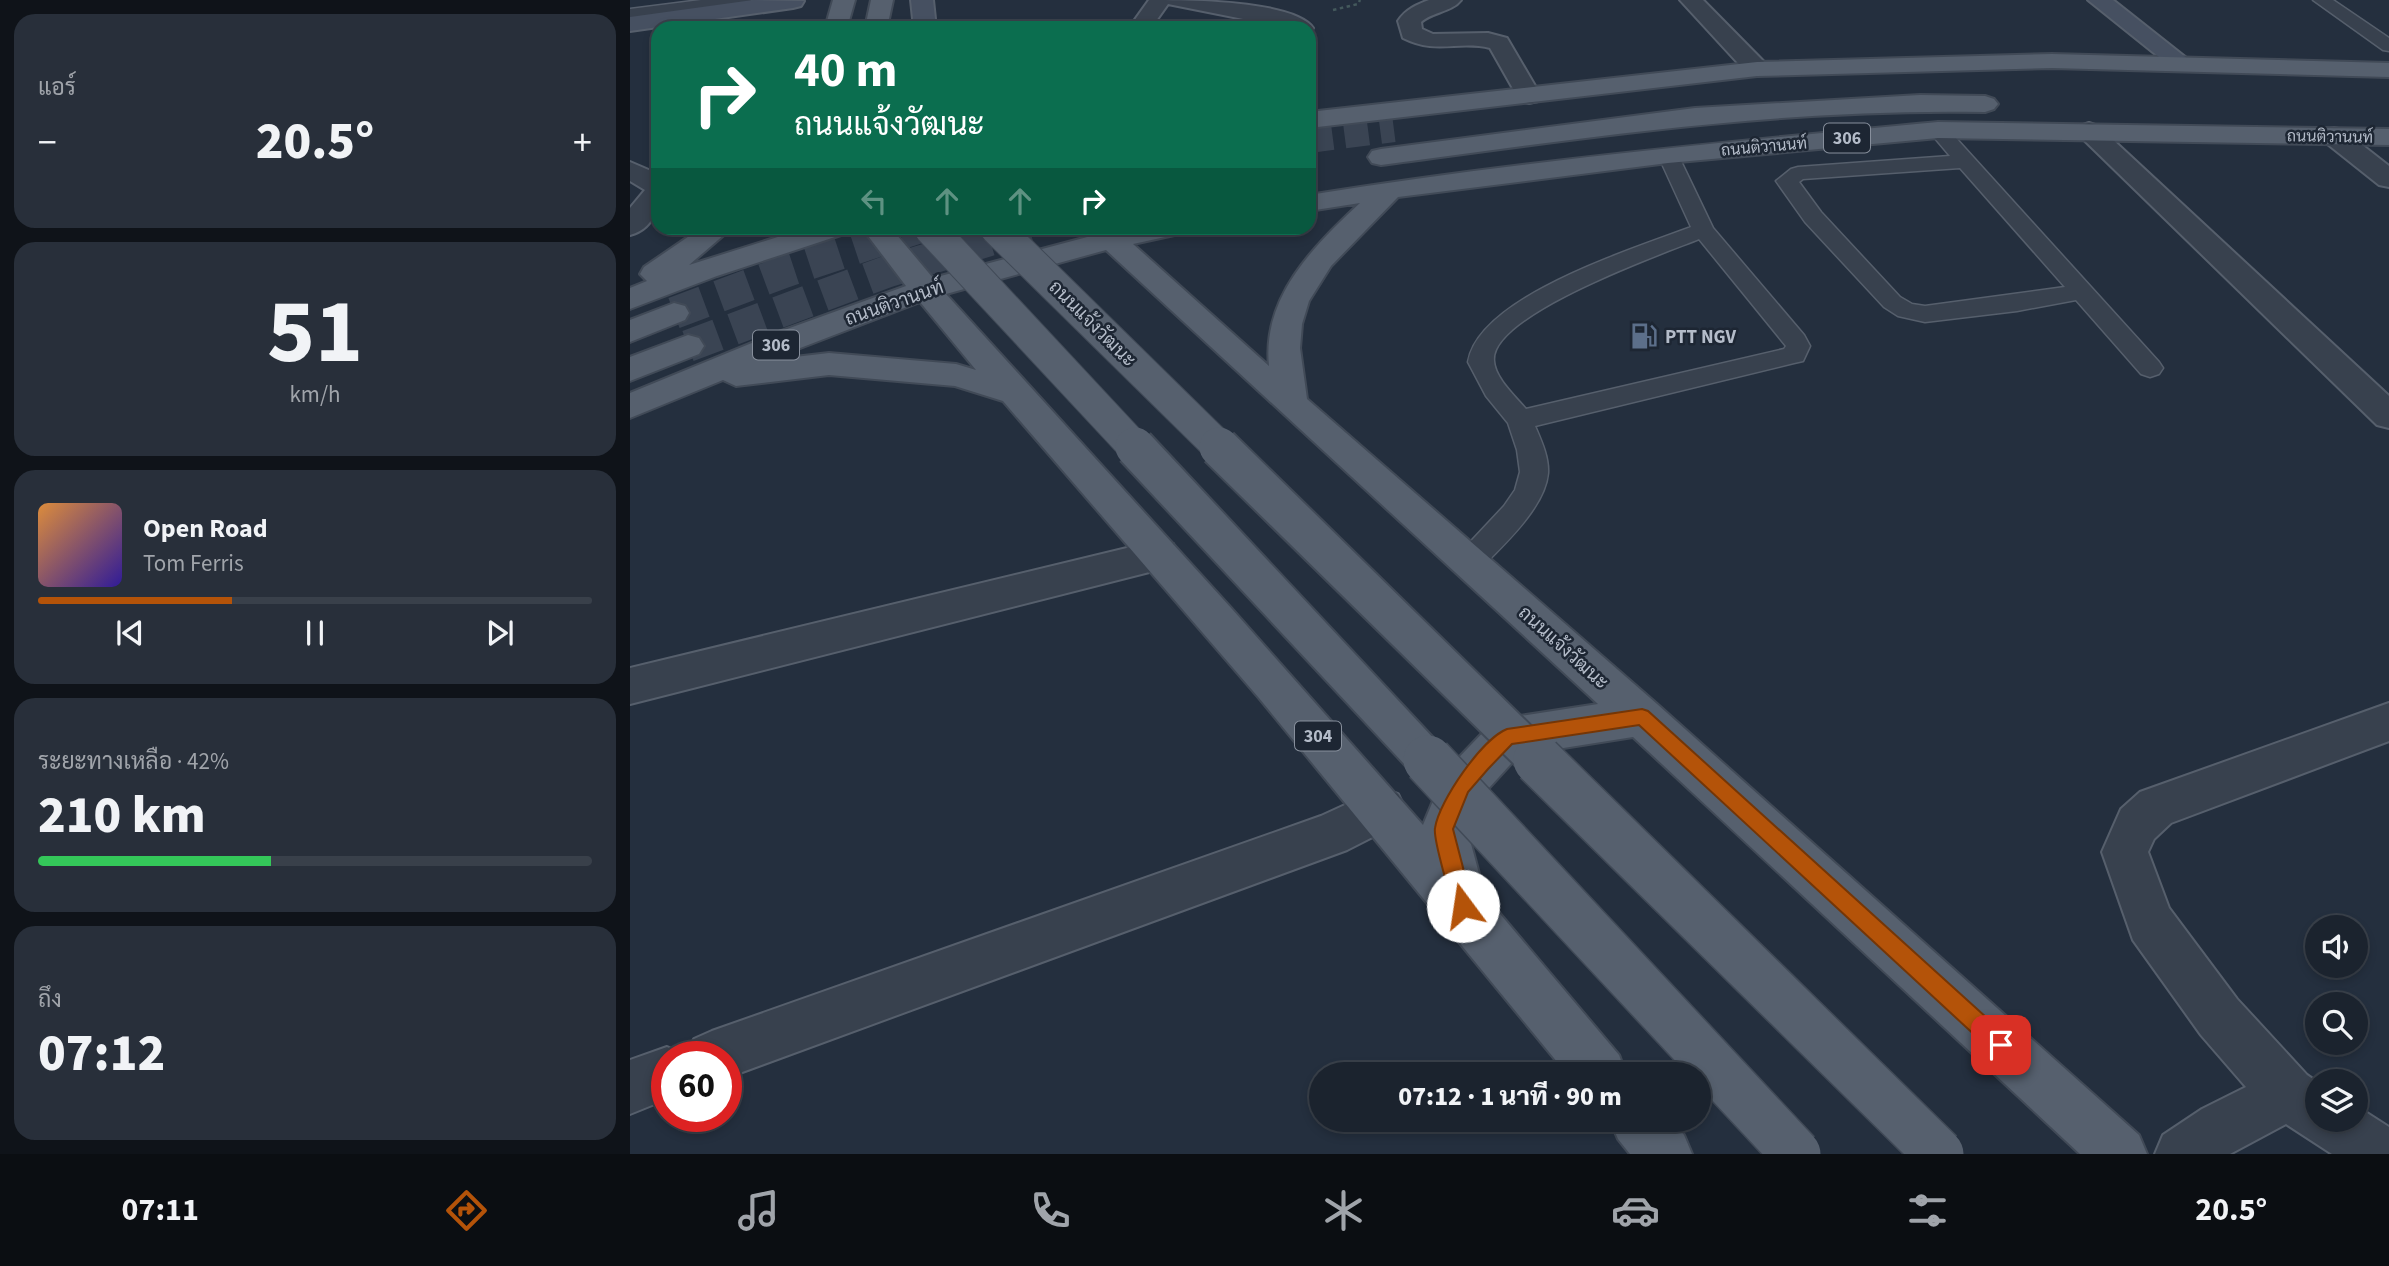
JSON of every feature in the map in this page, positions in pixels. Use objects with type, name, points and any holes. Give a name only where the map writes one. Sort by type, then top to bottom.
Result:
[{"type":"main road","points":[[838,21],[844,0]]},
{"type":"main road","points":[[878,21],[882,0]]},
{"type":"main road","points":[[1316,119],[1757,69],[2052,61],[2389,70]]},
{"type":"main road","points":[[1394,130],[1680,94],[1795,86],[1996,80],[2389,91]]},
{"type":"main road","name":"306","points":[[1381,157],[1695,117],[1920,103],[2014,104]]},
{"type":"main road","points":[[2295,111],[2389,114]]},
{"type":"main road","name":"ถนนติวานนท์","points":[[1316,202],[1668,155],[1938,130],[2389,136]]},
{"type":"main road","points":[[1291,402],[1284,347],[1289,315],[1301,288],[1339,238],[1390,190]]},
{"type":"main road","points":[[630,290],[709,235]]},
{"type":"main road","points":[[630,299],[706,269],[812,235]]},
{"type":"main road","name":"304","points":[[882,235],[1010,391],[1160,555],[1382,809],[1590,1062]]},
{"type":"main road","points":[[937,235],[1796,1154]]},
{"type":"main road","name":"ถนนแจ้งวัฒนะ","points":[[1003,235],[1939,1154]]},
{"type":"main road","name":"ถนนติวานนท์","points":[[630,406],[687,380],[925,290],[1102,235]]},
{"type":"main road","name":"ถนนแจ้งวัฒนะ","points":[[1106,235],[1168,294],[1642,717],[2120,1154]]},
{"type":"main road","points":[[630,332],[674,313]]},
{"type":"main road","points":[[630,370],[688,346]]},
{"type":"main road","points":[[687,380],[829,364],[956,375],[1010,391]]},
{"type":"main road","points":[[1463,906],[1444,829],[1461,787],[1482,763],[1507,737],[1642,717]]},
{"type":"main road","points":[[1647,1132],[1665,1154]]},
{"type":"street","points":[[922,0],[924,21]]},
{"type":"street","points":[[1145,21],[1160,0]]},
{"type":"street","points":[[1177,0],[1293,21]]},
{"type":"street","points":[[1450,0],[1420,11],[1409,21],[1411,33],[1420,39],[1434,42],[1486,38],[1499,43],[1528,96]]},
{"type":"street","points":[[1691,0],[1757,69]]},
{"type":"street","points":[[2099,0],[2182,64]]},
{"type":"street","points":[[697,21],[792,7]]},
{"type":"street","points":[[757,21],[792,7]]},
{"type":"street","points":[[630,24],[651,23]]},
{"type":"street","points":[[630,45],[651,42]]},
{"type":"street","points":[[2089,131],[2389,416]]},
{"type":"street","points":[[2334,136],[2389,179]]},
{"type":"street","points":[[630,170],[651,181]]},
{"type":"street","points":[[630,226],[651,199]]},
{"type":"street","points":[[630,687],[1160,555]]},
{"type":"street","points":[[2305,1103],[2218,1017],[2150,923],[2125,852],[2137,824],[2156,807],[2389,722]]},
{"type":"street","points":[[742,1046],[1318,839],[1382,809]]},
{"type":"street","points":[[630,1087],[651,1079]]},
{"type":"street","points":[[2182,1154],[2221,1128],[2305,1110]]},
{"type":"street","points":[[2347,1132],[2382,1154]]},
{"type":"lane","points":[[630,14],[743,0]]},
{"type":"lane","points":[[2322,0],[2389,46]]},
{"type":"lane","points":[[1938,130],[2150,368]]},
{"type":"lane","points":[[1520,420],[1794,355],[1798,346],[1795,341],[1703,230],[1668,155]]},
{"type":"lane","points":[[1966,161],[1798,173],[1787,181],[1813,217],[1892,302],[1906,311],[1938,312],[2017,303],[2082,291]]},
{"type":"lane","points":[[1469,562],[1517,509],[1534,477],[1531,452],[1520,420],[1495,390],[1481,362],[1485,343],[1497,329],[1538,300],[1703,230]]},
{"type":"tunnel","points":[[1316,140],[1394,130]]},
{"type":"tunnel","points":[[674,313],[784,272],[896,235]]},
{"type":"tunnel","points":[[688,346],[886,272],[1006,235]]},
{"type":"place","name":"PTT NGV","points":[[1644,336]]},
{"type":"route","points":[[1463,906],[1444,829],[1461,787],[1482,763],[1507,737],[1545,729],[1642,717],[2001,1045]]}]
